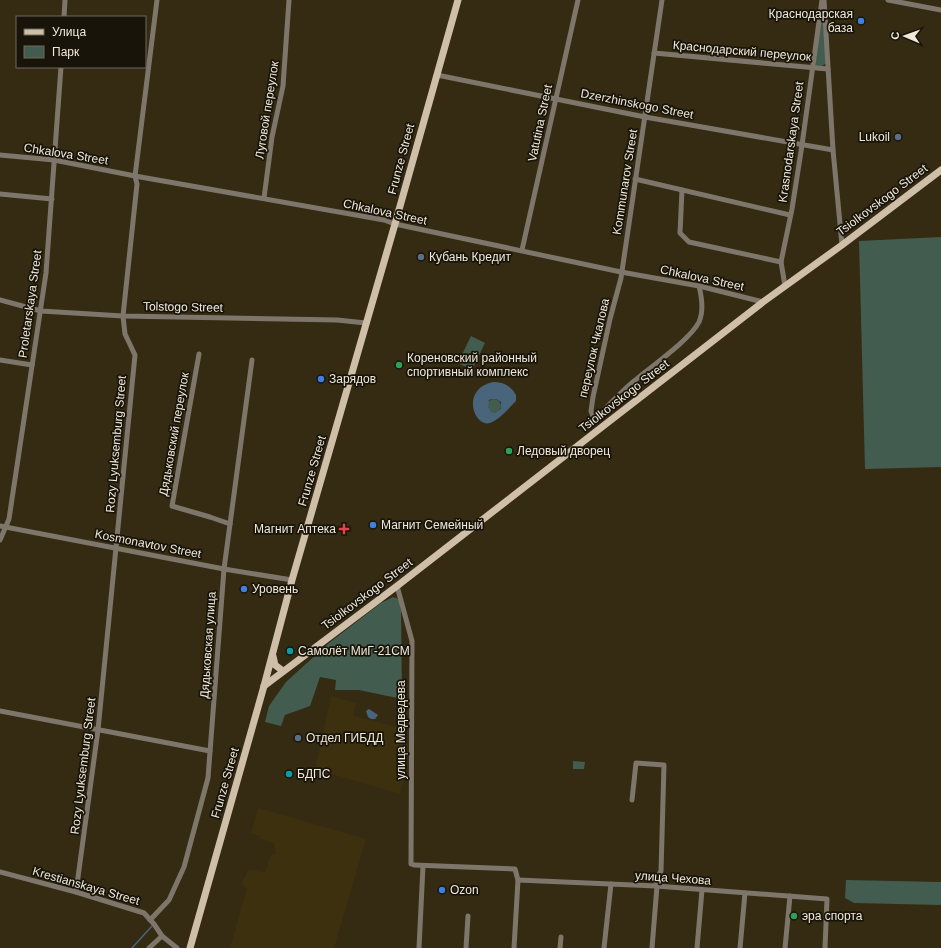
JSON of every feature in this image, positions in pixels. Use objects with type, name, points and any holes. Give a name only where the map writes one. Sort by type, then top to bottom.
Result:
[{"type":"main road","name":"Frunze Street","points":[[190,948],[264,686],[292,580],[458,0]]},
{"type":"main road","name":"Tsiolkovskogo Street","points":[[264,686],[397,586],[763,302],[842,245],[941,170]]},
{"type":"main road","points":[[273,650],[275,665],[283,671]]},
{"type":"street","points":[[64,16],[65,0]]},
{"type":"street","name":"Rozy Lyuksemburg Street","points":[[76,892],[98,730],[135,355],[125,334],[123,316],[137,184],[135,176],[157,0]]},
{"type":"street","name":"Луговой переулок","points":[[264,198],[272,138],[283,86],[289,0]]},
{"type":"street","name":"Vatutina Street","points":[[522,250],[578,0]]},
{"type":"street","name":"Kommunarov Street","points":[[622,272],[662,0]]},
{"type":"street","name":"Krasnodarskaya Street","points":[[785,286],[781,262],[802,145],[823,0]]},
{"type":"street","name":"Krasnodarskaya Street","points":[[823,0],[833,150],[842,245]]},
{"type":"street","points":[[888,0],[941,10]]},
{"type":"street","name":"Краснодарский переулок","points":[[654,53],[828,69]]},
{"type":"street","name":"Proletarskaya Street","points":[[0,540],[2,526],[9,519],[46,274],[61,68]]},
{"type":"street","name":"Dzerzhinskogo Street","points":[[437,75],[555,99],[833,150]]},
{"type":"street","name":"Chkalova Street","points":[[0,155],[54,160],[135,176],[384,220],[395,224],[622,272],[699,286],[763,302]]},
{"type":"street","points":[[635,179],[790,215]]},
{"type":"street","points":[[682,190],[680,233],[689,242],[781,262]]},
{"type":"street","points":[[0,194],[52,199]]},
{"type":"street","name":"переулок Чкалова","points":[[622,272],[593,396],[591,411],[593,416],[597,416],[631,383],[690,335],[699,322],[702,310],[702,299],[699,286]]},
{"type":"street","name":"Tolstogo Street","points":[[0,300],[41,311],[123,316],[337,320],[366,323]]},
{"type":"street","name":"Дядьковский переулок","points":[[199,354],[172,506],[230,524]]},
{"type":"street","points":[[0,360],[32,365]]},
{"type":"street","name":"Дядьковская улица","points":[[150,920],[169,900],[184,867],[208,778],[224,569],[252,360]]},
{"type":"street","name":"Kosmonavtov Street","points":[[2,526],[224,569],[292,580]]},
{"type":"street","name":"улица Медведева","points":[[397,586],[412,641],[410,859],[411,864],[423,866]]},
{"type":"street","points":[[0,711],[210,752]]},
{"type":"street","points":[[632,800],[636,763],[664,765],[661,871],[656,880],[652,948]]},
{"type":"street","points":[[419,948],[423,866],[515,869],[518,880],[514,948]]},
{"type":"street","name":"Krestianskaya Street","points":[[0,872],[76,892],[144,913],[162,936],[177,948]]},
{"type":"street","name":"улица Чехова","points":[[518,880],[656,886],[827,899],[825,948]]},
{"type":"street","points":[[604,948],[611,884]]},
{"type":"street","points":[[697,948],[702,890]]},
{"type":"street","points":[[740,948],[745,893]]},
{"type":"street","points":[[785,948],[790,896]]},
{"type":"street","points":[[466,948],[468,916]]},
{"type":"street","points":[[149,948],[162,936]]},
{"type":"street","points":[[560,948],[561,937]]},
{"type":"shaded area","points":[[331,696],[356,703],[353,716],[405,729],[406,770],[400,794],[315,769]]},
{"type":"shaded area","points":[[258,808],[366,839],[334,948],[230,948],[247,888],[244,887],[242,882],[249,869],[265,873],[271,855],[276,853],[274,843],[259,838],[260,836],[251,833]]},
{"type":"green space","points":[[822,9],[827,63],[820,67],[815,66]]},
{"type":"green space","points":[[941,237],[941,467],[865,469],[859,241]]},
{"type":"green space","points":[[471,336],[485,343],[472,370],[458,363]]},
{"type":"green space","points":[[491,399],[497,399],[501,403],[501,409],[497,413],[491,413],[487,409],[487,403]]},
{"type":"green space","points":[[393,597],[399,599],[401,610],[402,699],[359,690],[335,690],[336,680],[320,677],[310,706],[285,715],[281,726],[265,722],[269,706],[286,682],[329,643],[381,603]]},
{"type":"green space","points":[[573,761],[585,762],[584,769],[573,769]]},
{"type":"green space","points":[[846,880],[941,882],[941,905],[854,903],[845,898]]},
{"type":"water","points":[[493,382],[501,383],[512,389],[516,395],[516,401],[501,416],[490,423],[484,423],[479,420],[473,407],[473,399],[476,392],[483,386]],"holes":[[[496,399],[501,402],[501,409],[495,413],[491,412],[488,407],[489,400]]]},
{"type":"water","points":[[369,709],[378,715],[375,719],[368,717],[366,711]]},
{"type":"waterway","points":[[132,948],[152,926]]},
{"type":"place","name":"Краснодарская база","points":[[861,21]]},
{"type":"place","name":"Lukoil","points":[[898,137]]},
{"type":"place","name":"Кубань Кредит","points":[[421,257]]},
{"type":"place","name":"Кореновский районный спортивный комплекс","points":[[399,365]]},
{"type":"place","name":"Зарядов","points":[[321,379]]},
{"type":"place","name":"Ледовый дворец","points":[[509,451]]},
{"type":"place","name":"Магнит Семейный","points":[[373,525]]},
{"type":"place","name":"Магнит Аптека","points":[[344,529]]},
{"type":"place","name":"Уровень","points":[[244,589]]},
{"type":"place","name":"Самолёт МиГ-21СМ","points":[[290,651]]},
{"type":"place","name":"Отдел ГИБДД","points":[[298,738]]},
{"type":"place","name":"БДПС","points":[[289,774]]},
{"type":"place","name":"Ozon","points":[[442,890]]},
{"type":"place","name":"эра спорта","points":[[794,916]]}]
